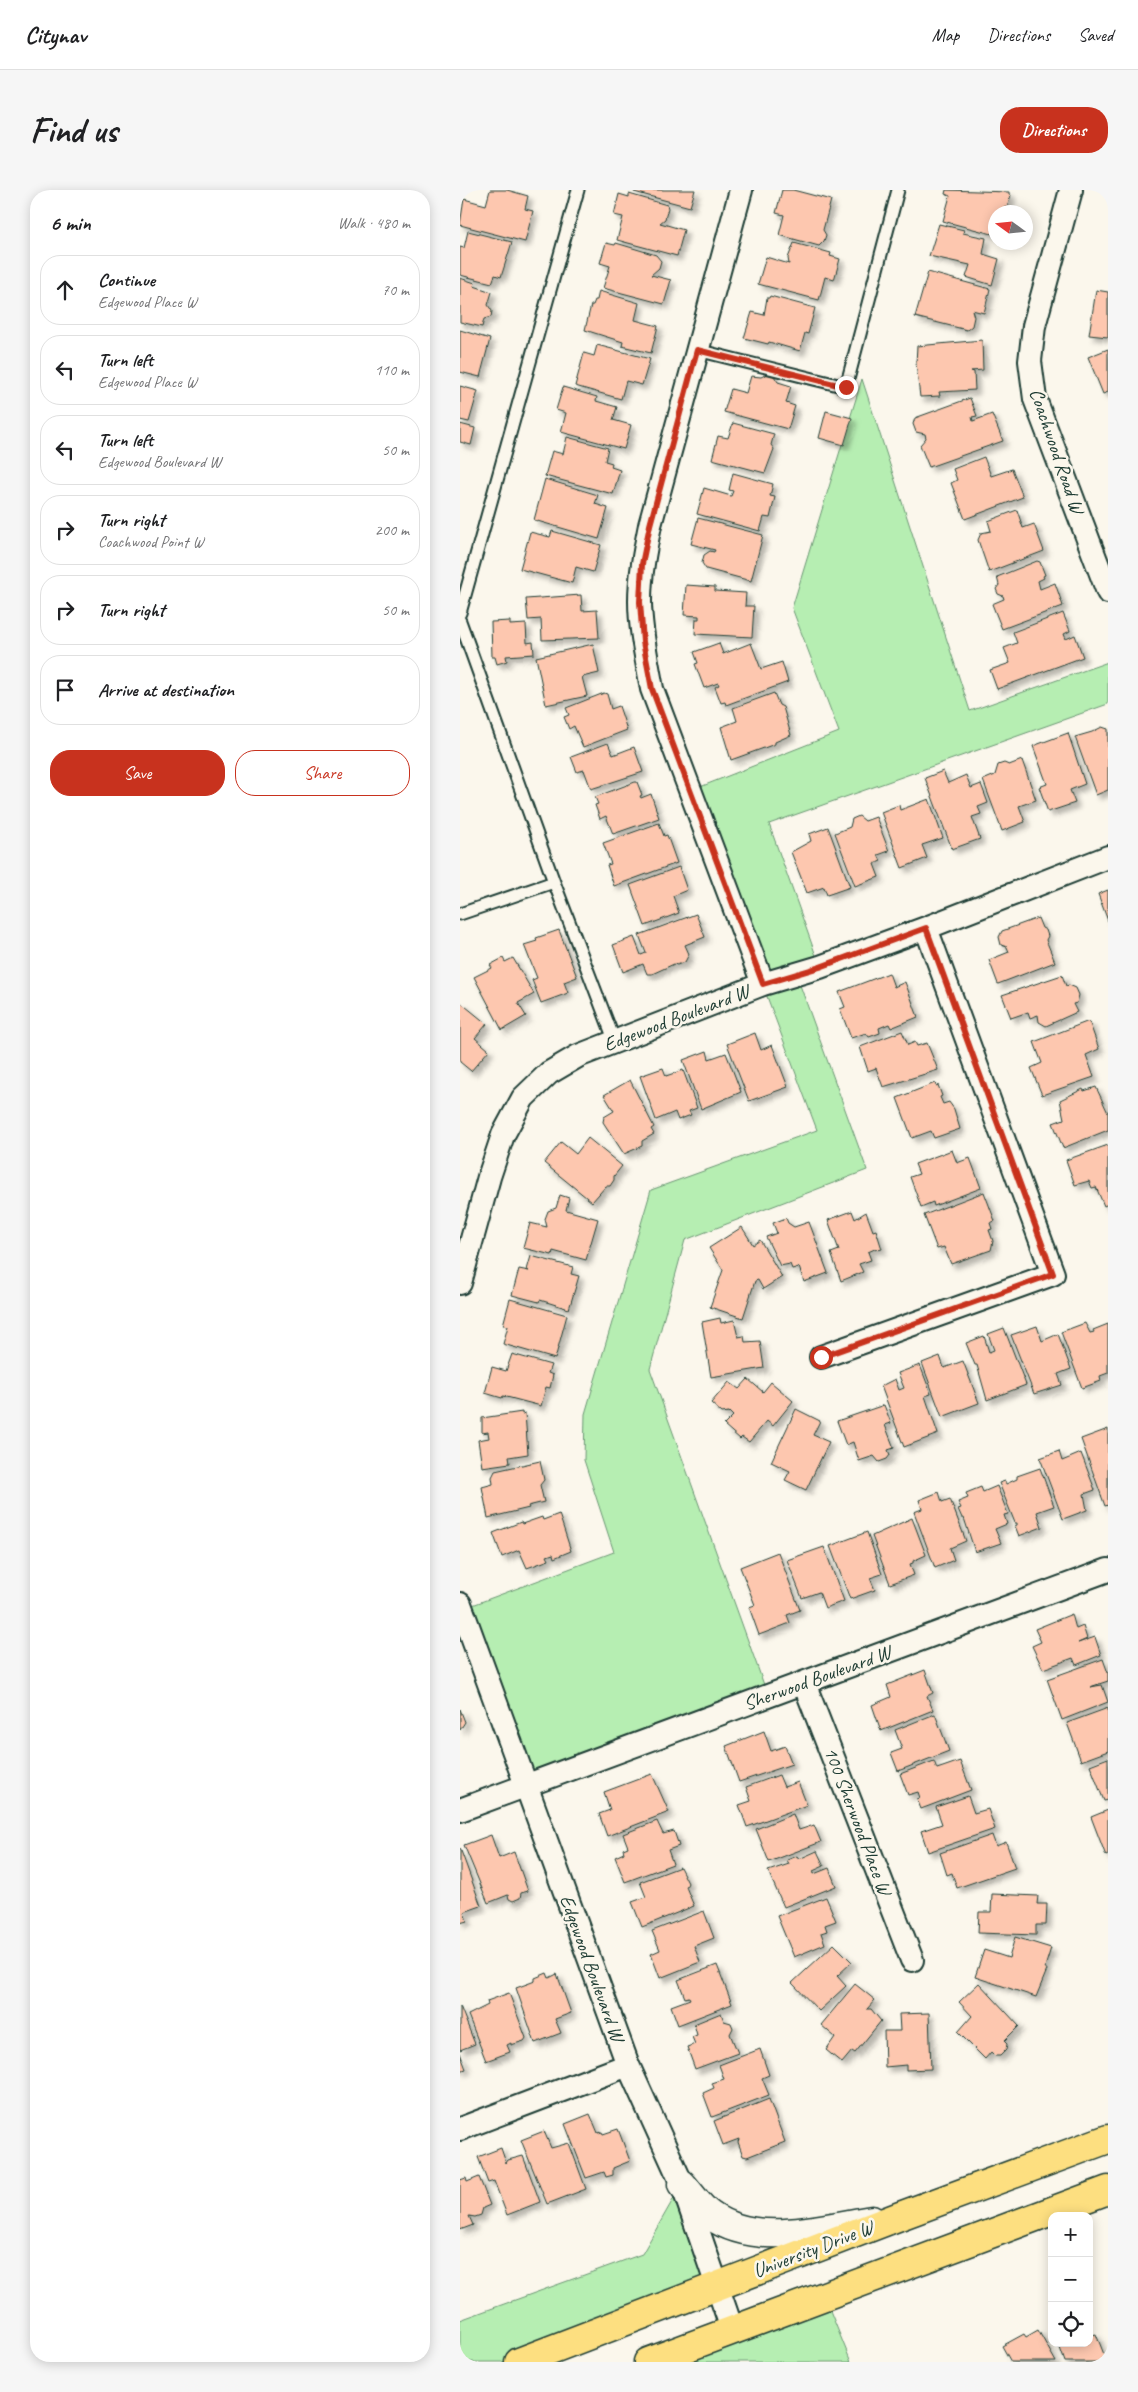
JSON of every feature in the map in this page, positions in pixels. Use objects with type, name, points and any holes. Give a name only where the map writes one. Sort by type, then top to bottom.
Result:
[{"type":"main road","name":"University Drive W","points":[[519,2362],[900,2216],[1108,2139]]},
{"type":"main road","points":[[682,2184],[710,2215],[748,2233],[799,2232],[900,2216]]},
{"type":"main road","points":[[648,2362],[1108,2190]]},
{"type":"street","points":[[740,190],[650,525],[642,564],[640,602],[643,642],[652,689],[763,984]]},
{"type":"street","name":"Coachwood Road W","points":[[1071,190],[1034,326],[1030,361],[1035,399],[1108,592]]},
{"type":"street","name":"Edgewood Boulevard W","points":[[460,1283],[500,1143],[523,1098],[548,1073],[578,1056],[763,984],[820,967],[926,928],[1108,857]]},
{"type":"street","points":[[821,1357],[1053,1274],[926,928]]},
{"type":"street","name":"Sherwood Boulevard W","points":[[460,1810],[1108,1570]]},
{"type":"street","name":"Edgewood Boulevard W","points":[[462,1615],[628,2065],[682,2184],[732,2329]]},
{"type":"street","name":"100 Sherwood Place W","points":[[804,1683],[912,1960]]},
{"type":"street","points":[[460,2129],[628,2065]]},
{"type":"lane","points":[[460,614],[578,190]]},
{"type":"lane","points":[[697,350],[846,387],[898,190]]},
{"type":"lane","points":[[460,621],[554,882],[615,1042]]},
{"type":"lane","points":[[460,914],[554,882]]},
{"type":"green space","points":[[862,379],[970,711],[1108,662],[1108,704],[769,824],[820,967],[796,974],[867,1170],[685,1240],[650,1369],[768,1696],[526,1785],[462,1609],[614,1552],[584,1460],[585,1414],[651,1190],[817,1130],[690,791],[839,732],[792,608]]},
{"type":"green space","points":[[682,2184],[717,2286],[519,2362],[460,2362],[460,2320],[642,2254]]},
{"type":"green space","points":[[824,2296],[851,2362],[654,2362]]},
{"type":"building","points":[[490,190],[507,190],[528,196],[525,209],[533,211],[525,242],[460,225],[464,199],[486,205]]},
{"type":"building","points":[[634,190],[695,190],[690,207],[634,192]]},
{"type":"building","points":[[782,190],[793,190],[831,200],[823,230],[826,235],[824,241],[819,246],[779,235],[784,215],[776,213]]},
{"type":"building","points":[[946,190],[1009,192],[1011,195],[1008,205],[988,205],[988,233],[943,221],[950,196],[945,194]]},
{"type":"building","points":[[619,194],[629,197],[629,194],[667,205],[665,219],[660,223],[684,230],[677,256],[617,240],[623,217],[614,215]]},
{"type":"building","points":[[939,224],[964,230],[963,233],[986,238],[983,254],[999,259],[992,285],[966,277],[970,265],[929,256]]},
{"type":"building","points":[[468,231],[512,242],[501,277],[495,275],[492,283],[460,275],[460,247],[464,248]]},
{"type":"building","points":[[606,243],[615,245],[616,243],[656,255],[661,261],[659,268],[651,275],[671,280],[664,304],[603,288],[610,266],[600,263]]},
{"type":"building","points":[[794,243],[831,253],[830,256],[840,259],[834,280],[825,277],[819,300],[758,284],[766,257],[789,264],[788,258]]},
{"type":"building","points":[[928,272],[990,289],[984,313],[972,310],[974,317],[972,326],[967,330],[915,317]]},
{"type":"building","points":[[460,278],[475,283],[474,286],[492,292],[488,305],[492,311],[491,317],[484,319],[482,327],[460,322]]},
{"type":"building","points":[[1096,290],[1108,292],[1108,337],[1089,335]]},
{"type":"building","points":[[599,291],[639,303],[635,320],[658,326],[651,353],[622,346],[623,342],[585,330],[591,305],[597,300]]},
{"type":"building","points":[[770,296],[815,308],[808,334],[805,333],[800,351],[769,342],[768,344],[744,338],[752,312],[764,315],[767,298]]},
{"type":"building","points":[[460,330],[490,339],[480,377],[460,372]]},
{"type":"building","points":[[982,340],[983,370],[971,371],[974,372],[975,390],[939,392],[940,396],[920,397],[916,363],[917,346]]},
{"type":"building","points":[[597,345],[650,359],[642,385],[626,381],[621,399],[575,386],[584,353],[594,356]]},
{"type":"building","points":[[1108,349],[1108,392],[1103,394],[1088,357]]},
{"type":"building","points":[[767,374],[774,376],[778,382],[791,386],[786,403],[795,406],[788,429],[724,412],[731,389],[746,393],[751,376],[761,377]]},
{"type":"building","points":[[460,386],[478,391],[469,422],[460,420]]},
{"type":"building","points":[[563,387],[597,397],[596,401],[617,407],[613,420],[631,425],[624,449],[561,432],[566,413],[556,410]]},
{"type":"building","points":[[970,398],[977,416],[972,417],[973,421],[992,414],[1003,441],[929,467],[920,445],[926,438],[925,434],[916,432],[913,424],[915,418]]},
{"type":"building","points":[[826,411],[852,418],[844,445],[819,438]]},
{"type":"building","points":[[733,423],[774,434],[771,445],[774,449],[765,473],[712,459],[718,436],[728,438]]},
{"type":"building","points":[[460,424],[475,428],[471,445],[460,442]]},
{"type":"building","points":[[567,437],[608,448],[605,461],[612,463],[611,467],[620,470],[613,494],[545,476],[552,451],[563,454]]},
{"type":"building","points":[[984,457],[991,476],[1012,469],[1023,497],[965,519],[951,483],[957,480],[953,469]]},
{"type":"building","points":[[733,473],[773,484],[770,496],[775,497],[770,518],[764,517],[760,531],[697,514],[704,488],[731,496],[733,491],[729,490]]},
{"type":"building","points":[[545,479],[598,495],[595,504],[608,508],[599,539],[534,520]]},
{"type":"building","points":[[1017,510],[1023,528],[1034,524],[1044,551],[989,572],[978,540],[981,533],[991,531],[988,521]]},
{"type":"building","points":[[698,518],[763,535],[751,581],[706,569],[702,563],[704,555],[715,550],[691,544]]},
{"type":"building","points":[[552,531],[601,545],[593,572],[576,567],[572,583],[520,569],[530,532],[550,537]]},
{"type":"building","points":[[1037,561],[1040,562],[1045,575],[1043,576],[1044,578],[1038,581],[1040,589],[1055,583],[1063,606],[1002,629],[992,604],[1004,599],[1003,596],[998,594],[996,589],[999,585],[997,577]]},
{"type":"building","points":[[686,585],[715,587],[715,591],[746,593],[745,606],[754,606],[752,637],[695,634],[696,619],[699,619],[699,616],[684,615]]},
{"type":"building","points":[[581,595],[582,611],[597,610],[599,638],[542,640],[541,619],[528,620],[526,599]]},
{"type":"building","points":[[1063,613],[1070,631],[1064,634],[1066,639],[1075,635],[1083,657],[997,689],[990,670],[1010,663],[1004,648],[1017,643],[1013,632]]},
{"type":"building","points":[[510,621],[510,625],[526,624],[527,643],[533,642],[534,654],[506,656],[507,661],[497,664],[495,657],[492,657],[491,622]]},
{"type":"building","points":[[719,643],[723,654],[751,643],[761,669],[782,662],[788,682],[726,705],[725,702],[721,703],[715,687],[719,685],[718,683],[704,688],[695,664],[698,663],[694,652]]},
{"type":"building","points":[[593,644],[599,673],[582,677],[587,696],[546,705],[536,657]]},
{"type":"building","points":[[604,693],[607,694],[611,709],[619,706],[627,730],[583,747],[574,726],[569,729],[564,717],[569,715],[566,708]]},
{"type":"building","points":[[774,693],[779,705],[783,707],[791,735],[775,742],[775,744],[731,760],[721,727],[737,721],[733,708]]},
{"type":"building","points":[[1102,727],[1108,729],[1108,790],[1096,795],[1075,737]]},
{"type":"building","points":[[1068,733],[1085,784],[1070,790],[1075,803],[1048,812],[1039,787],[1047,784],[1033,746]]},
{"type":"building","points":[[608,743],[613,755],[634,747],[643,772],[591,789],[584,770],[577,772],[571,757]]},
{"type":"building","points":[[1022,760],[1036,800],[1019,806],[1025,822],[1002,831],[983,780],[995,775],[998,765],[1004,763],[1009,765]]},
{"type":"building","points":[[943,771],[948,783],[966,775],[971,788],[981,784],[988,803],[978,807],[981,814],[972,817],[980,839],[952,849],[925,778]]},
{"type":"building","points":[[637,782],[642,795],[640,796],[641,798],[651,794],[659,818],[613,834],[606,816],[600,819],[595,805],[598,804],[595,797]]},
{"type":"building","points":[[929,799],[943,838],[922,845],[927,858],[902,868],[881,812],[899,805],[900,810]]},
{"type":"building","points":[[859,816],[865,821],[876,817],[889,851],[878,855],[881,861],[874,864],[879,877],[855,886],[835,833],[850,827],[852,819]]},
{"type":"building","points":[[659,823],[664,836],[667,835],[677,863],[614,886],[607,865],[611,864],[603,843]]},
{"type":"building","points":[[828,827],[850,887],[827,895],[824,887],[807,893],[791,852],[811,841],[809,834]]},
{"type":"building","points":[[679,867],[687,890],[673,896],[679,913],[645,926],[630,885]]},
{"type":"building","points":[[1108,890],[1108,921],[1098,894]]},
{"type":"building","points":[[696,914],[705,937],[685,945],[689,954],[685,962],[677,965],[674,964],[652,974],[647,974],[643,964],[623,972],[613,945],[634,937],[641,955],[646,953],[639,935]]},
{"type":"building","points":[[1038,918],[1042,928],[1046,930],[1048,936],[1046,940],[1055,962],[998,984],[989,960],[1009,952],[1007,947],[1001,945],[999,937],[1002,931]]},
{"type":"building","points":[[559,930],[577,977],[564,982],[568,993],[541,1003],[532,980],[537,978],[524,945],[537,941],[536,938]]},
{"type":"building","points":[[503,958],[505,962],[513,958],[534,994],[518,1003],[526,1016],[502,1030],[474,977],[492,968],[490,965]]},
{"type":"building","points":[[889,973],[894,987],[905,982],[918,1017],[891,1028],[889,1024],[879,1028],[880,1033],[869,1037],[866,1033],[851,1038],[840,1009],[845,1007],[839,992]]},
{"type":"building","points":[[1062,975],[1066,986],[1069,985],[1076,988],[1079,995],[1077,1003],[1073,1004],[1077,1012],[1046,1026],[1039,1022],[1038,1015],[1030,1018],[1028,1012],[1011,1018],[1002,995]]},
{"type":"building","points":[[460,1002],[487,1024],[475,1038],[489,1050],[471,1071],[460,1062]]},
{"type":"building","points":[[1089,1021],[1099,1049],[1086,1055],[1094,1077],[1042,1095],[1031,1068],[1042,1063],[1034,1042]]},
{"type":"building","points":[[902,1031],[908,1045],[915,1042],[917,1046],[927,1043],[938,1070],[883,1087],[876,1068],[868,1071],[860,1047]]},
{"type":"building","points":[[755,1033],[761,1050],[772,1045],[788,1087],[749,1101],[727,1044]]},
{"type":"building","points":[[707,1051],[709,1059],[726,1053],[741,1092],[701,1109],[683,1060]]},
{"type":"building","points":[[663,1068],[666,1076],[683,1070],[697,1108],[689,1111],[691,1115],[678,1120],[675,1112],[656,1120],[640,1076]]},
{"type":"building","points":[[630,1080],[654,1127],[651,1129],[654,1134],[642,1141],[642,1146],[624,1154],[603,1122],[604,1117],[614,1111],[604,1095]]},
{"type":"building","points":[[935,1083],[936,1086],[938,1085],[943,1104],[949,1102],[954,1109],[960,1129],[934,1138],[931,1131],[912,1138],[897,1098]]},
{"type":"building","points":[[1096,1087],[1108,1113],[1108,1130],[1063,1148],[1053,1123],[1064,1119],[1060,1100],[1083,1089],[1084,1091]]},
{"type":"building","points":[[588,1138],[622,1166],[614,1176],[610,1186],[606,1186],[592,1202],[544,1163],[561,1142],[576,1154]]},
{"type":"building","points":[[1108,1145],[1108,1204],[1104,1206],[1096,1187],[1092,1188],[1089,1181],[1075,1185],[1066,1160]]},
{"type":"building","points":[[952,1150],[957,1163],[970,1158],[981,1188],[934,1206],[933,1202],[921,1207],[910,1177],[919,1174],[915,1164]]},
{"type":"building","points":[[984,1192],[995,1221],[990,1223],[992,1229],[989,1230],[993,1241],[991,1250],[951,1264],[944,1247],[937,1249],[924,1215]]},
{"type":"building","points":[[560,1195],[569,1198],[566,1210],[598,1219],[586,1260],[553,1251],[552,1255],[523,1248],[530,1223],[547,1227],[545,1219],[548,1211],[556,1208]]},
{"type":"building","points":[[852,1211],[855,1219],[866,1212],[873,1231],[876,1230],[882,1249],[878,1250],[877,1248],[868,1252],[871,1260],[859,1264],[863,1272],[841,1281],[831,1253],[839,1250],[828,1220]]},
{"type":"building","points":[[786,1218],[788,1223],[794,1227],[809,1222],[828,1273],[804,1282],[799,1267],[792,1269],[790,1264],[780,1266],[766,1237],[777,1233],[773,1223]]},
{"type":"building","points":[[742,1227],[753,1245],[760,1240],[782,1277],[763,1289],[758,1280],[755,1281],[743,1318],[710,1307],[723,1270],[709,1248]]},
{"type":"building","points":[[531,1256],[573,1267],[571,1274],[579,1276],[569,1309],[540,1300],[539,1302],[512,1295],[519,1269],[529,1271],[527,1270]]},
{"type":"building","points":[[510,1299],[567,1315],[555,1359],[503,1344],[508,1326],[503,1325]]},
{"type":"building","points":[[720,1318],[721,1323],[734,1320],[738,1337],[744,1336],[745,1342],[760,1341],[764,1368],[711,1377],[702,1322]]},
{"type":"building","points":[[1085,1323],[1090,1333],[1108,1324],[1108,1373],[1100,1376],[1101,1381],[1082,1388],[1061,1332]]},
{"type":"building","points":[[1037,1326],[1042,1341],[1058,1334],[1071,1369],[1058,1374],[1062,1385],[1034,1394],[1011,1335]]},
{"type":"building","points":[[1004,1328],[1026,1385],[987,1400],[977,1365],[975,1365],[966,1343],[984,1336],[989,1352],[994,1350],[988,1334]]},
{"type":"building","points":[[512,1354],[551,1365],[548,1373],[553,1375],[550,1388],[546,1387],[541,1406],[485,1393],[492,1367],[506,1371]]},
{"type":"building","points":[[940,1356],[944,1368],[963,1361],[979,1403],[942,1417],[922,1363]]},
{"type":"building","points":[[920,1365],[931,1394],[925,1396],[938,1434],[904,1447],[881,1386],[895,1379],[899,1390],[904,1388],[898,1373]]},
{"type":"building","points":[[748,1379],[763,1392],[771,1382],[793,1401],[773,1426],[767,1421],[749,1442],[742,1437],[740,1439],[724,1425],[733,1416],[729,1412],[722,1413],[711,1403],[729,1382],[739,1389]]},
{"type":"building","points":[[884,1405],[891,1423],[885,1425],[894,1448],[888,1450],[890,1455],[887,1459],[879,1462],[874,1456],[859,1461],[853,1442],[846,1445],[837,1421]]},
{"type":"building","points":[[796,1409],[820,1421],[813,1435],[829,1442],[806,1490],[785,1480],[790,1471],[771,1462]]},
{"type":"building","points":[[522,1412],[522,1414],[525,1413],[528,1454],[509,1457],[510,1463],[482,1467],[478,1440],[489,1438],[488,1432],[482,1433],[482,1418]]},
{"type":"building","points":[[1108,1429],[1108,1505],[1105,1506],[1081,1439]]},
{"type":"building","points":[[1059,1451],[1062,1461],[1081,1453],[1095,1490],[1084,1494],[1087,1510],[1063,1519],[1040,1458]]},
{"type":"building","points":[[540,1461],[544,1480],[540,1485],[544,1502],[528,1506],[529,1508],[488,1518],[482,1487],[493,1484],[492,1477],[495,1471]]},
{"type":"building","points":[[1040,1468],[1054,1506],[1037,1512],[1042,1527],[1019,1536],[1015,1526],[1017,1523],[1015,1523],[999,1483],[1005,1481],[1006,1484],[1017,1479],[1017,1476]]},
{"type":"building","points":[[997,1486],[1008,1514],[1004,1515],[1007,1524],[995,1529],[1001,1543],[975,1552],[964,1518],[962,1518],[958,1509],[961,1508],[958,1502],[968,1498],[966,1493],[981,1487],[983,1492]]},
{"type":"building","points":[[939,1492],[942,1502],[950,1499],[966,1541],[950,1548],[954,1560],[935,1568],[914,1512],[922,1509],[919,1500]]},
{"type":"building","points":[[559,1514],[571,1551],[554,1558],[553,1554],[547,1556],[549,1560],[527,1568],[519,1550],[502,1557],[493,1533],[521,1522],[522,1524],[542,1517],[543,1520]]},
{"type":"building","points":[[912,1518],[926,1555],[910,1564],[914,1575],[890,1584],[872,1536]]},
{"type":"building","points":[[867,1532],[882,1574],[870,1578],[875,1590],[850,1599],[830,1546]]},
{"type":"building","points":[[824,1547],[844,1601],[825,1608],[819,1592],[802,1598],[787,1560]]},
{"type":"building","points":[[778,1552],[800,1610],[787,1615],[790,1623],[759,1635],[749,1607],[755,1605],[740,1567]]},
{"type":"building","points":[[1072,1614],[1076,1629],[1083,1626],[1087,1639],[1078,1643],[1095,1637],[1101,1655],[1076,1665],[1073,1658],[1043,1669],[1032,1646],[1041,1642],[1035,1629]]},
{"type":"building","points":[[1103,1659],[1108,1673],[1108,1681],[1090,1687],[1102,1685],[1108,1702],[1062,1720],[1047,1679]]},
{"type":"building","points":[[925,1670],[933,1693],[927,1696],[933,1710],[881,1731],[872,1705],[891,1697],[887,1685]]},
{"type":"building","points":[[1108,1708],[1108,1751],[1081,1761],[1067,1723]]},
{"type":"building","points":[[460,1709],[465,1722],[460,1730]]},
{"type":"building","points":[[935,1714],[949,1751],[898,1771],[891,1753],[902,1749],[895,1730]]},
{"type":"building","points":[[764,1731],[771,1751],[785,1746],[792,1764],[739,1782],[726,1746]]},
{"type":"building","points":[[1108,1758],[1108,1800],[1104,1801],[1090,1765]]},
{"type":"building","points":[[934,1761],[937,1769],[960,1761],[971,1790],[921,1809],[917,1799],[920,1798],[918,1792],[908,1795],[900,1774]]},
{"type":"building","points":[[652,1774],[669,1812],[607,1836],[599,1814],[610,1810],[604,1792]]},
{"type":"building","points":[[779,1775],[784,1787],[798,1782],[807,1805],[747,1827],[739,1805],[751,1801],[746,1787]]},
{"type":"building","points":[[968,1796],[974,1813],[988,1809],[995,1829],[928,1852],[921,1831],[942,1824],[936,1807]]},
{"type":"building","points":[[1108,1810],[1108,1855],[1106,1856],[1091,1817]]},
{"type":"building","points":[[793,1814],[799,1830],[814,1825],[821,1842],[769,1862],[756,1829]]},
{"type":"building","points":[[657,1821],[663,1834],[674,1831],[679,1846],[668,1850],[673,1864],[625,1882],[615,1857],[624,1853],[623,1849],[628,1847],[623,1834]]},
{"type":"building","points":[[491,1835],[499,1858],[514,1852],[528,1891],[521,1893],[520,1898],[513,1901],[509,1899],[508,1895],[488,1903],[464,1845]]},
{"type":"building","points":[[992,1835],[996,1846],[1006,1842],[1015,1868],[957,1888],[952,1873],[947,1875],[940,1853]]},
{"type":"building","points":[[460,1848],[481,1906],[464,1912],[467,1921],[460,1923]]},
{"type":"building","points":[[817,1851],[824,1866],[813,1871],[814,1874],[829,1868],[836,1886],[784,1907],[768,1871],[789,1864],[787,1860],[797,1856],[799,1859]]},
{"type":"building","points":[[680,1867],[688,1883],[686,1887],[694,1906],[642,1927],[632,1902],[646,1897],[640,1882]]},
{"type":"building","points":[[992,1894],[1038,1896],[1037,1904],[1047,1904],[1046,1925],[1036,1925],[1036,1935],[978,1933],[979,1912],[991,1912]]},
{"type":"building","points":[[826,1897],[836,1921],[825,1925],[827,1931],[821,1933],[825,1944],[794,1957],[777,1916]]},
{"type":"building","points":[[704,1911],[714,1938],[694,1946],[700,1962],[660,1978],[651,1954],[660,1950],[652,1931]]},
{"type":"building","points":[[1015,1937],[1051,1948],[1045,1967],[1047,1970],[1036,1997],[975,1977],[984,1950],[1009,1958]]},
{"type":"building","points":[[834,1944],[852,1962],[837,1976],[846,1986],[819,2011],[792,1983]]},
{"type":"building","points":[[717,1965],[732,2004],[678,2025],[671,2006],[690,1999],[689,1997],[685,1998],[678,1980]]},
{"type":"building","points":[[547,1973],[549,1978],[557,1974],[571,2013],[555,2019],[561,2033],[535,2043],[516,1988],[535,1981],[535,1978]]},
{"type":"building","points":[[979,1983],[1019,2026],[1004,2041],[1007,2044],[1006,2050],[1000,2056],[995,2056],[991,2052],[985,2059],[958,2032],[972,2016],[959,2002]]},
{"type":"building","points":[[855,1984],[875,2000],[867,2009],[871,2009],[881,2021],[855,2053],[852,2051],[842,2063],[826,2050],[835,2037],[821,2025]]},
{"type":"building","points":[[509,1993],[526,2038],[524,2041],[507,2045],[510,2052],[486,2061],[468,2015],[488,2005],[487,2001]]},
{"type":"building","points":[[460,2006],[475,2044],[460,2050]]},
{"type":"building","points":[[721,2013],[724,2021],[731,2023],[733,2028],[730,2034],[738,2053],[695,2069],[687,2047],[695,2044],[692,2037],[697,2035],[694,2024]]},
{"type":"building","points":[[929,2013],[931,2069],[906,2070],[906,2065],[885,2067],[884,2031],[900,2031],[899,2014]]},
{"type":"building","points":[[760,2049],[769,2075],[762,2078],[769,2095],[712,2117],[703,2093],[714,2088],[712,2083],[724,2079],[719,2065]]},
{"type":"building","points":[[460,2053],[466,2069],[460,2071]]},
{"type":"building","points":[[769,2099],[785,2142],[747,2157],[743,2156],[738,2142],[739,2139],[723,2145],[714,2121]]},
{"type":"building","points":[[590,2114],[598,2133],[602,2132],[603,2134],[618,2129],[630,2161],[613,2168],[613,2175],[606,2177],[604,2172],[586,2178],[565,2124]]},
{"type":"building","points":[[544,2131],[551,2148],[569,2143],[586,2189],[547,2204],[521,2140]]},
{"type":"building","points":[[501,2148],[506,2163],[508,2160],[523,2156],[540,2202],[507,2215],[494,2181],[488,2183],[478,2157]]},
{"type":"building","points":[[479,2177],[490,2205],[483,2208],[481,2215],[469,2216],[473,2225],[460,2230],[460,2180],[466,2178],[467,2182]]},
{"type":"building","points":[[1038,2330],[1056,2362],[1011,2362],[1002,2346],[1024,2334],[1026,2337]]},
{"type":"building","points":[[1096,2334],[1107,2362],[1065,2362],[1060,2348],[1093,2347],[1093,2335]]},
{"type":"route","points":[[821,1357],[1053,1274],[926,928],[820,967],[763,984],[652,689],[643,642],[640,602],[642,564],[650,525],[697,350],[846,387]]}]
